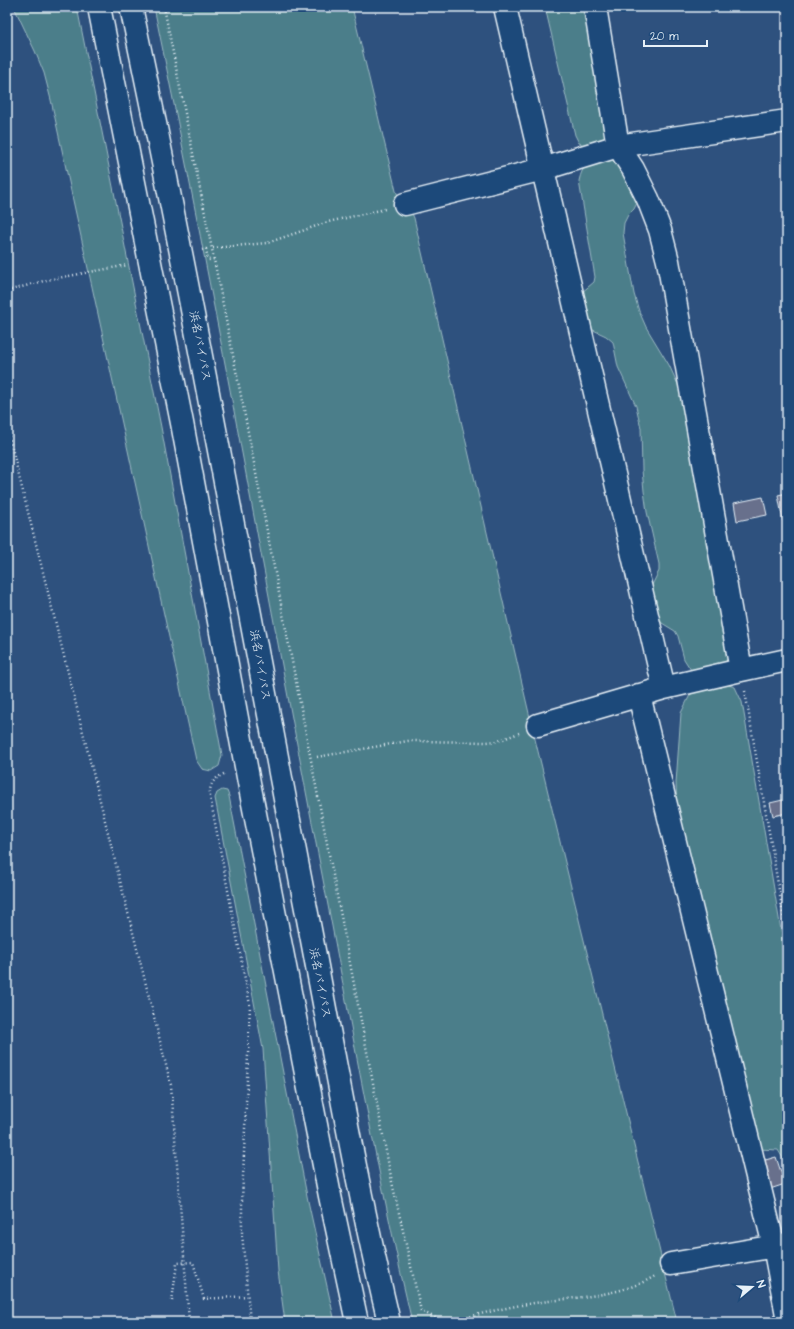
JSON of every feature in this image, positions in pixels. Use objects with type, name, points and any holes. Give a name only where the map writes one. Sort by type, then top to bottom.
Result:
[{"type":"main road","points":[[99,7],[180,407],[250,788],[330,1196],[357,1322]]},
{"type":"main road","name":"浜名バイパス","points":[[132,7],[199,341],[281,782],[361,1190],[390,1322]]},
{"type":"main road","points":[[505,7],[664,688]]},
{"type":"main road","points":[[595,7],[618,146],[633,169],[648,199],[660,230],[668,261],[741,670]]},
{"type":"main road","points":[[406,204],[543,169],[618,146],[787,121]]},
{"type":"main road","points":[[538,725],[664,688],[787,660]]},
{"type":"main road","points":[[639,695],[780,1245],[787,1315]]},
{"type":"main road","points":[[671,1264],[780,1245]]},
{"type":"path","points":[[164,7],[215,259],[392,1182],[421,1311],[444,1322]]},
{"type":"path","points":[[212,248],[267,243],[338,219],[406,204]]},
{"type":"path","points":[[206,250],[208,260],[215,259]]},
{"type":"path","points":[[7,290],[47,280],[126,265]]},
{"type":"path","points":[[7,428],[171,1085],[190,1322]]},
{"type":"path","points":[[741,670],[787,937]]},
{"type":"path","points":[[316,757],[408,741],[498,741],[538,725]]},
{"type":"path","points":[[224,774],[217,777],[212,783],[210,797],[250,1005],[242,1210],[242,1233],[250,1322]]},
{"type":"path","points":[[172,1301],[177,1263],[185,1262],[193,1262],[204,1299],[247,1296]]},
{"type":"path","points":[[447,1322],[525,1304],[616,1291],[647,1280],[671,1264]]},
{"type":"green space","points":[[14,7],[77,7],[161,427],[222,755],[219,766],[211,771],[202,769],[196,760],[51,100],[44,73]]},
{"type":"green space","points":[[154,7],[352,7],[396,191],[414,218],[534,735],[677,1322],[412,1322],[370,1124],[223,351]]},
{"type":"green space","points":[[545,7],[587,7],[607,128],[605,138],[600,144],[589,147],[579,143],[575,135]]},
{"type":"green space","points":[[603,159],[614,159],[622,166],[638,201],[624,223],[623,233],[634,294],[646,327],[669,365],[680,389],[729,646],[727,660],[718,667],[706,672],[691,670],[684,659],[678,636],[675,631],[657,620],[650,589],[659,571],[659,564],[647,512],[642,470],[641,428],[636,406],[618,367],[613,342],[606,336],[589,328],[581,293],[594,282],[595,277],[579,181],[582,171],[586,166]]},
{"type":"green space","points":[[719,682],[735,687],[742,702],[787,965],[787,1165],[778,1150],[759,1149],[677,814],[676,783],[681,713],[690,695],[703,685]]},
{"type":"green space","points":[[222,790],[227,791],[229,796],[308,1201],[335,1322],[285,1322],[278,1271],[263,1049],[215,798],[217,793]]},
{"type":"building","points":[[787,493],[787,520],[783,521],[778,495]]},
{"type":"building","points":[[763,497],[767,515],[737,521],[734,503]]},
{"type":"building","points":[[787,799],[787,813],[773,816],[770,803]]},
{"type":"building","points":[[776,1157],[785,1184],[770,1189],[762,1161]]}]
